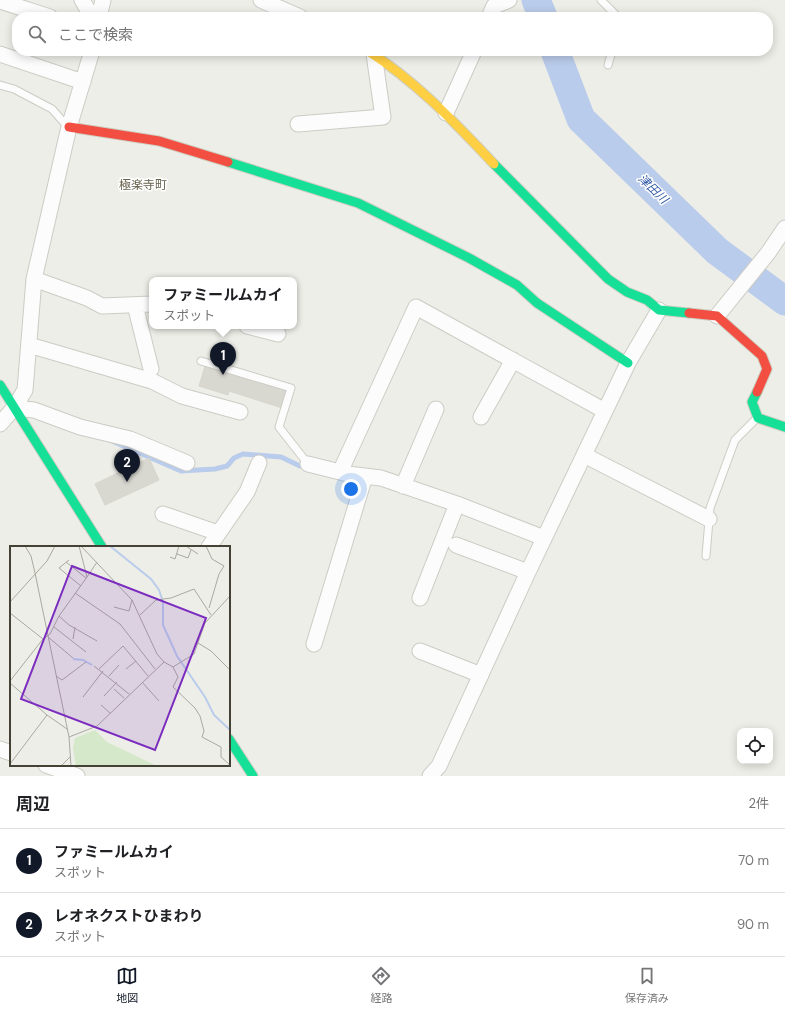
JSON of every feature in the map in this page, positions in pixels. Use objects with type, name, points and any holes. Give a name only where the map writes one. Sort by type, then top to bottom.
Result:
[{"type":"street","points":[[82,0],[89,12]]},
{"type":"street","points":[[99,12],[103,0]]},
{"type":"street","points":[[261,0],[289,12]]},
{"type":"street","points":[[492,12],[508,0]]},
{"type":"street","points":[[0,1],[34,12]]},
{"type":"street","points":[[0,54],[83,82]]},
{"type":"street","points":[[0,424],[14,408],[25,390],[34,279],[69,127],[91,56]]},
{"type":"street","points":[[298,124],[383,117],[372,56]]},
{"type":"street","points":[[375,56],[405,76],[446,113],[505,176],[608,279],[627,292],[647,300],[659,310],[717,316],[762,356],[767,369],[752,402],[758,418],[785,427]]},
{"type":"street","points":[[446,113],[472,56]]},
{"type":"street","points":[[69,127],[159,140],[358,203],[517,285],[537,303],[628,363]]},
{"type":"street","points":[[717,316],[734,293],[768,253],[785,228]]},
{"type":"street","points":[[34,279],[87,298],[102,306],[149,304]]},
{"type":"street","points":[[135,305],[151,369]]},
{"type":"street","points":[[340,472],[416,307],[605,411]]},
{"type":"street","points":[[437,771],[528,572],[628,363],[659,310]]},
{"type":"street","points":[[259,329],[278,334]]},
{"type":"street","points":[[29,345],[116,378],[152,381],[180,403],[240,412]]},
{"type":"street","points":[[481,417],[513,360]]},
{"type":"street","points":[[0,384],[101,546]]},
{"type":"street","points":[[14,408],[34,410],[80,427],[106,427],[130,439],[187,463]]},
{"type":"street","points":[[403,486],[436,409]]},
{"type":"street","points":[[584,455],[709,519]]},
{"type":"street","points":[[210,546],[218,533],[240,489],[259,463]]},
{"type":"street","points":[[308,464],[340,472],[381,478],[457,504],[544,538]]},
{"type":"street","points":[[314,644],[365,476]]},
{"type":"street","points":[[420,598],[457,504]]},
{"type":"street","points":[[163,514],[218,533]]},
{"type":"street","points":[[456,545],[528,572]]},
{"type":"street","points":[[420,651],[481,675]]},
{"type":"street","points":[[230,741],[253,776]]},
{"type":"street","points":[[0,749],[10,753]]},
{"type":"street","points":[[49,766],[77,776]]},
{"type":"lane","points":[[601,0],[613,12]]},
{"type":"lane","points":[[608,65],[611,56]]},
{"type":"lane","points":[[0,85],[14,89],[52,109],[69,127]]},
{"type":"lane","points":[[201,361],[291,388],[279,427],[308,464]]},
{"type":"lane","points":[[706,556],[710,508],[735,440],[758,418]]},
{"type":"building","points":[[206,363],[288,388],[282,408],[229,391],[228,395],[199,386]]},
{"type":"building","points":[[149,458],[159,480],[105,505],[95,484]]},
{"type":"waterway","name":"津田川","points":[[536,0],[541,12]]},
{"type":"waterway","name":"津田川","points":[[557,56],[581,119],[717,251],[785,301]]},
{"type":"waterway","points":[[112,441],[181,471],[215,469],[227,466],[234,458],[243,454],[281,457],[300,466]]},
{"type":"traffic: fast","points":[[228,162],[358,203],[469,258],[517,285],[537,303],[628,363]]},
{"type":"traffic: fast","points":[[494,164],[608,279],[627,292],[647,300],[659,310],[689,313]]},
{"type":"traffic: fast","points":[[0,385],[101,546]]},
{"type":"traffic: fast","points":[[757,392],[752,402],[758,418],[785,427]]},
{"type":"traffic: fast","points":[[230,741],[253,776]]},
{"type":"traffic: slow","points":[[376,56],[403,76],[435,104],[494,164]]},
{"type":"traffic: jam","points":[[69,127],[159,141],[228,162]]},
{"type":"traffic: jam","points":[[689,313],[717,316],[762,356],[767,369],[757,392]]},
{"type":"place","name":"ファミールムカイ","points":[[223,375]]},
{"type":"place","name":"レオネクストひまわり","points":[[127,482]]},
{"type":"district","name":"極楽寺町","points":[[143,185]]}]
